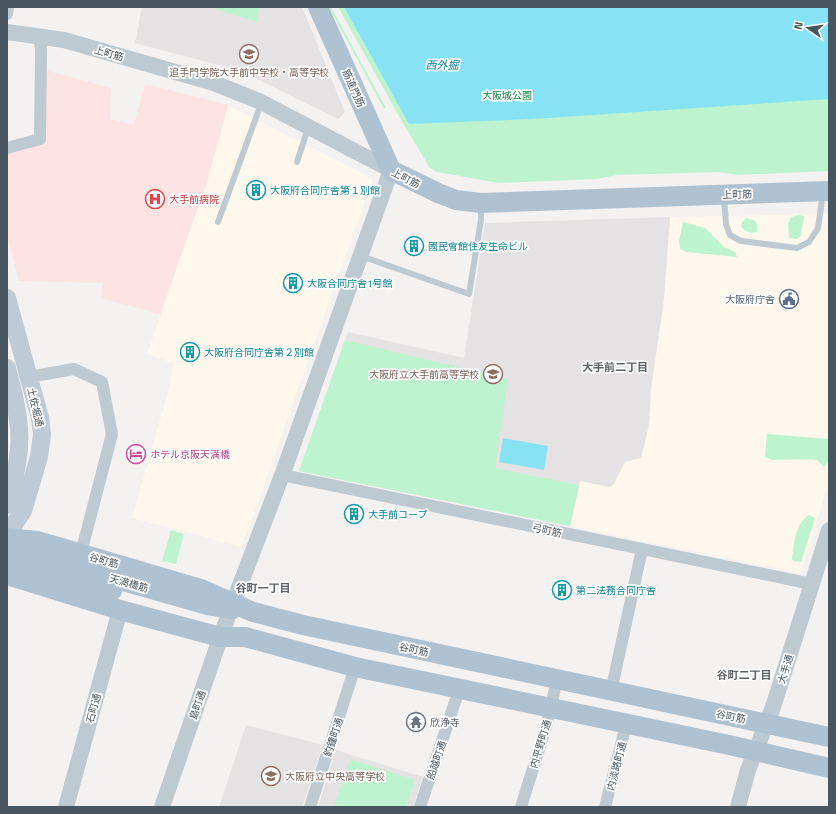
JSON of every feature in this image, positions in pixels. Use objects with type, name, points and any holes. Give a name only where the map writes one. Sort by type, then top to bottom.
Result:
[{"type":"main road","name":"筋違門筋","points":[[318,7],[391,170]]},
{"type":"main road","name":"上町筋","points":[[391,170],[456,200],[481,203],[826,191]]},
{"type":"main road","name":"土佐堀通","points":[[7,298],[40,418],[41,443],[39,457],[23,511],[7,537]]},
{"type":"main road","name":"土佐堀通","points":[[7,368],[20,426],[21,438],[17,473],[7,504]]},
{"type":"main road","name":"谷町筋","points":[[7,537],[38,541],[211,592],[227,619]]},
{"type":"main road","name":"天満橋筋","points":[[7,548],[202,618],[227,619],[245,637],[355,667]]},
{"type":"main road","name":"天満橋筋","points":[[7,561],[113,585]]},
{"type":"main road","name":"谷町筋","points":[[7,575],[120,610],[227,619],[253,612],[303,625],[611,692],[829,737]]},
{"type":"main road","points":[[355,667],[755,751],[829,768]]},
{"type":"street","points":[[7,14],[8,7]]},
{"type":"street","name":"上町筋","points":[[7,32],[64,40],[214,83],[261,102],[391,170]]},
{"type":"street","points":[[7,148],[40,139],[41,50],[39,36]]},
{"type":"street","name":"島町通","points":[[162,807],[227,619],[282,475],[391,170]]},
{"type":"street","points":[[29,377],[74,368],[102,382],[112,434],[80,553]]},
{"type":"street","name":"弓町筋","points":[[282,475],[812,584]]},
{"type":"street","name":"大手通","points":[[738,807],[748,770],[766,723],[829,530]]},
{"type":"street","points":[[611,692],[642,549]]},
{"type":"street","name":"石町通","points":[[66,807],[120,610]]},
{"type":"street","name":"釣鐘町通","points":[[310,807],[355,667]]},
{"type":"street","name":"内平野町通","points":[[521,807],[557,680]]},
{"type":"street","name":"船越町通","points":[[420,807],[459,690]]},
{"type":"street","name":"内淡路町通","points":[[605,807],[626,725]]},
{"type":"lane","points":[[218,222],[261,102]]},
{"type":"lane","points":[[297,162],[309,126]]},
{"type":"lane","points":[[724,195],[726,224],[730,235],[740,241],[797,248],[809,242],[818,228],[826,191]]},
{"type":"lane","points":[[361,256],[469,294],[481,220],[481,203]]},
{"type":"shaded area","name":"追手門学院大手前中学校・高等学校","points":[[142,7],[302,7],[345,112],[338,119],[241,71],[135,43]]},
{"type":"shaded area","points":[[45,70],[111,88],[110,119],[134,125],[145,84],[228,105],[207,182],[160,314],[101,298],[103,283],[19,281],[7,235],[7,152],[44,142]]},
{"type":"shaded area","points":[[228,105],[373,179],[242,547],[132,518],[170,385],[173,363],[147,354],[207,182]]},
{"type":"shaded area","points":[[829,214],[829,482],[801,573],[570,526],[580,481],[609,487],[613,485],[625,462],[649,425],[651,389],[664,299],[670,217]]},
{"type":"shaded area","name":"大阪府立大手前高等学校","points":[[670,217],[664,299],[651,389],[649,425],[641,458],[625,462],[613,485],[609,487],[580,481],[570,526],[299,471],[348,332],[464,358],[485,223]]},
{"type":"shaded area","name":"大阪府立中央高等学校","points":[[246,725],[323,745],[302,807],[219,807]]},
{"type":"shaded area","name":"大阪府立中央高等学校","points":[[336,750],[423,777],[413,807],[318,807]]},
{"type":"green space","points":[[209,7],[259,7],[257,22]]},
{"type":"green space","points":[[329,7],[331,7],[386,108],[384,109]]},
{"type":"green space","name":"西外掘","points":[[338,7],[829,7],[829,171],[738,175],[720,172],[617,175],[597,179],[499,183],[437,172],[430,168],[404,125]]},
{"type":"green space","points":[[799,215],[804,216],[801,236],[796,239],[789,238],[788,223],[791,217]]},
{"type":"green space","points":[[746,218],[754,220],[757,224],[757,232],[750,233],[741,226],[742,222]]},
{"type":"green space","points":[[683,222],[705,228],[724,247],[735,252],[737,257],[686,252],[680,249],[679,241]]},
{"type":"green space","points":[[345,340],[508,379],[495,468],[579,485],[570,526],[299,471]]},
{"type":"green space","points":[[767,434],[829,439],[829,461],[824,467],[817,460],[772,460],[765,457]]},
{"type":"green space","points":[[809,515],[815,518],[801,562],[794,561],[792,559],[796,534],[801,523]]},
{"type":"green space","points":[[171,530],[184,534],[176,564],[162,561]]},
{"type":"green space","name":"大阪府立中央高等学校","points":[[350,759],[415,780],[406,807],[334,807]]},
{"type":"water","name":"西外掘","points":[[344,7],[829,7],[829,99],[533,119],[409,124]]},
{"type":"water","points":[[503,438],[548,446],[544,470],[499,462]]},
{"type":"place","name":"追手門学院大手前中学校・高等学校","points":[[249,54]]},
{"type":"place","name":"大阪府合同庁舎第１別館","points":[[256,190]]},
{"type":"place","name":"大手前病院","points":[[155,199]]},
{"type":"place","name":"國民會館住友生命ビル","points":[[414,246]]},
{"type":"place","name":"大阪合同庁舎1号館","points":[[293,283]]},
{"type":"place","name":"大阪府庁舎","points":[[789,299]]},
{"type":"place","name":"大阪府合同庁舎第２別館","points":[[190,352]]},
{"type":"place","name":"大阪府立大手前高等学校","points":[[493,374]]},
{"type":"place","name":"ホテル京阪天満橋","points":[[136,454]]},
{"type":"place","name":"大手前コープ","points":[[354,514]]},
{"type":"place","name":"第二法務合同庁舎","points":[[562,590]]},
{"type":"place","name":"欣浄寺","points":[[416,722]]},
{"type":"place","name":"大阪府立中央高等学校","points":[[271,776]]},
{"type":"district","name":"大手前二丁目","points":[[615,367]]},
{"type":"district","name":"谷町一丁目","points":[[263,588]]},
{"type":"district","name":"谷町二丁目","points":[[744,675]]},
{"type":"park label","name":"大阪城公園","points":[[507,95]]}]
